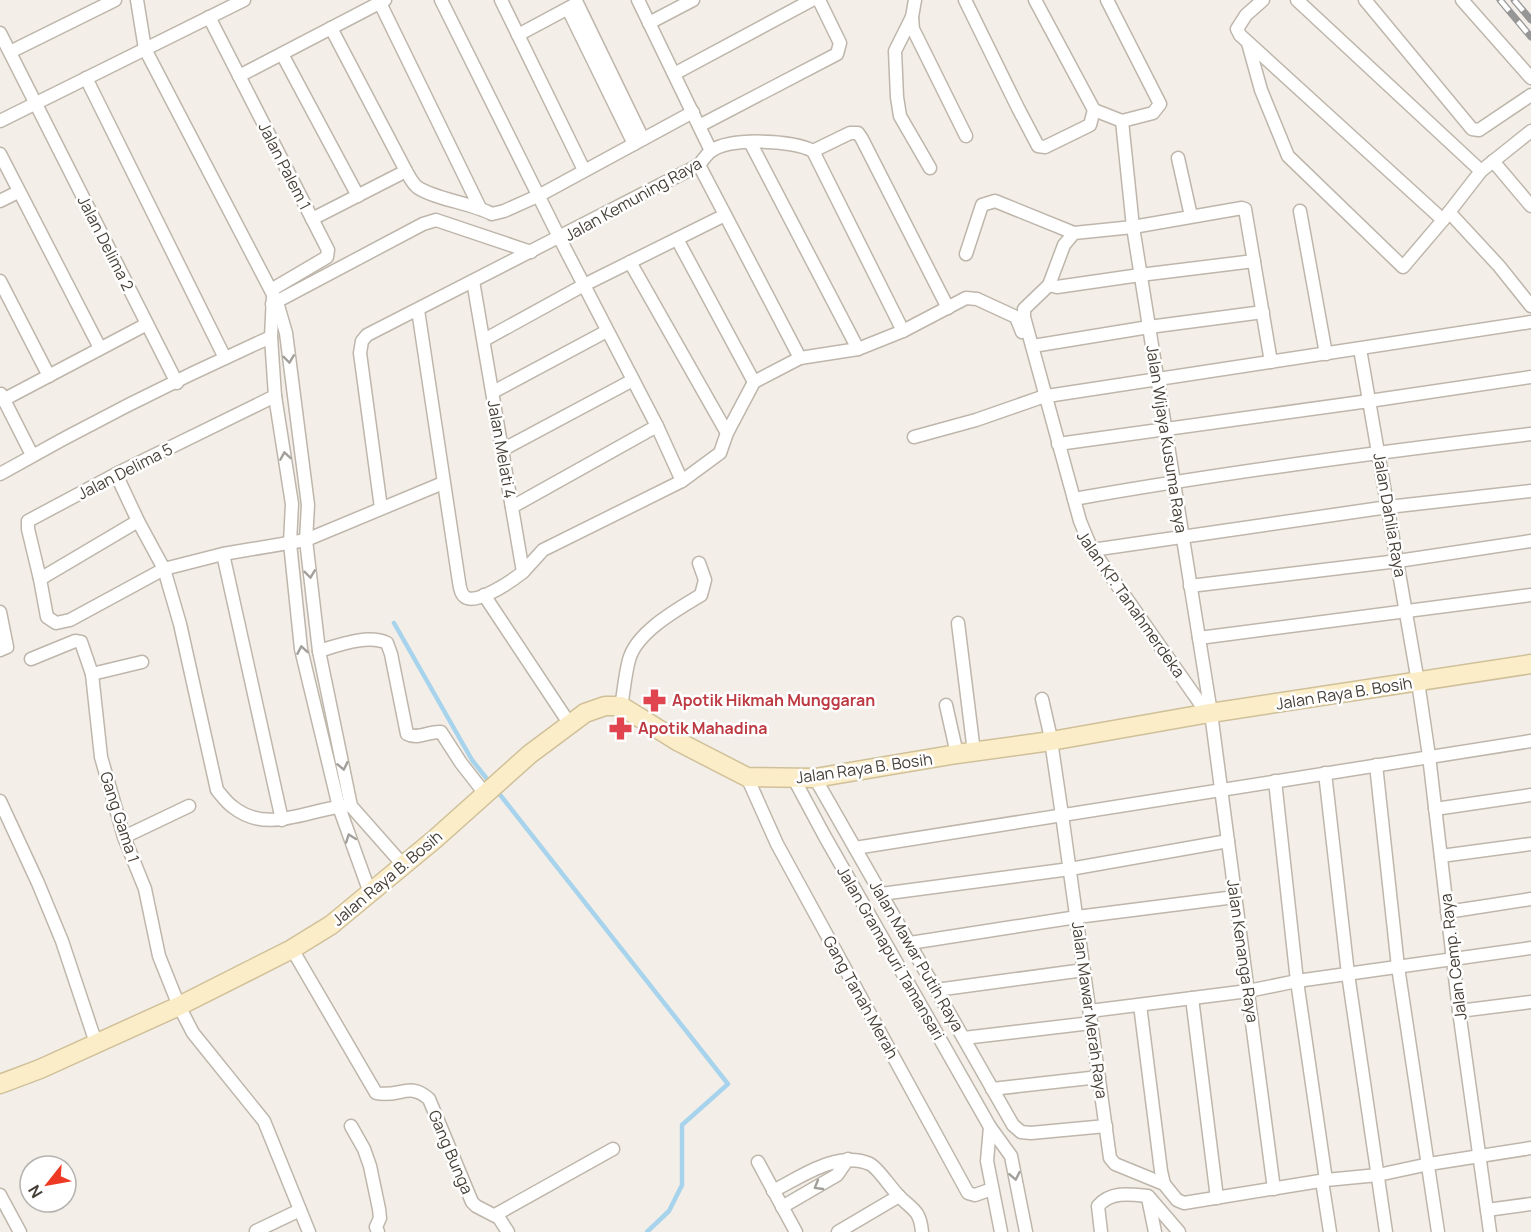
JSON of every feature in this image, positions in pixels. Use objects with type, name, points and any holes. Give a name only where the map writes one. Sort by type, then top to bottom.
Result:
[{"type":"main road","name":"Jalan Raya B. Bosih","points":[[0,1084],[40,1069],[179,1006],[292,949],[331,925],[404,866],[530,754],[569,723],[585,713],[605,706],[621,706],[679,742],[747,777],[794,779],[815,778],[1531,664]]},
{"type":"street","points":[[10,52],[115,0]]},
{"type":"street","points":[[137,0],[145,49],[273,298],[286,333],[308,505],[306,540],[319,651],[345,806],[404,866]]},
{"type":"street","points":[[0,121],[244,0]]},
{"type":"street","points":[[381,508],[360,353],[362,341],[368,335],[559,237],[441,0]]},
{"type":"street","points":[[501,0],[584,170]]},
{"type":"street","points":[[638,0],[711,151]]},
{"type":"street","points":[[649,23],[693,0]]},
{"type":"street","points":[[674,74],[812,0]]},
{"type":"street","points":[[699,126],[837,54],[840,43],[819,0]]},
{"type":"street","points":[[915,0],[912,29],[966,136]]},
{"type":"street","points":[[965,0],[1038,146],[1045,147],[1090,125],[1095,110]]},
{"type":"street","points":[[1035,0],[1095,110],[1122,121],[1153,113],[1160,104],[1107,0]]},
{"type":"street","points":[[1263,0],[1246,15],[1237,29],[1248,43],[1446,216],[1499,266],[1531,306]]},
{"type":"street","points":[[1297,0],[1481,171]]},
{"type":"street","points":[[1365,0],[1472,129],[1479,130],[1531,95]]},
{"type":"street","points":[[1462,0],[1531,78]]},
{"type":"street","points":[[239,76],[383,2],[480,208]]},
{"type":"street","points":[[518,35],[574,4],[638,141]]},
{"type":"street","points":[[912,16],[895,51],[897,97],[900,116],[930,168]]},
{"type":"street","name":"Jalan Palem 1","points":[[209,18],[328,250],[327,257],[273,298]]},
{"type":"street","points":[[331,28],[406,171],[417,187],[492,214],[540,195],[693,112]]},
{"type":"street","name":"Jalan Delima 2","points":[[0,33],[177,383]]},
{"type":"street","points":[[1248,43],[1261,90],[1292,161],[1402,267],[1481,171],[1531,131]]},
{"type":"street","points":[[282,54],[358,196]]},
{"type":"street","points":[[86,78],[225,358]]},
{"type":"street","name":"Jalan Wijaya Kusuma Raya","points":[[1122,121],[1133,227],[1199,638],[1207,714]]},
{"type":"street","points":[[903,331],[813,151],[850,133],[858,133],[948,308]]},
{"type":"street","points":[[750,142],[858,349]]},
{"type":"street","name":"Jalan Kemuning Raya","points":[[682,481],[657,426],[559,237],[699,165],[711,151],[737,143],[776,142],[804,146],[813,151]]},
{"type":"street","points":[[0,154],[100,348]]},
{"type":"street","points":[[1178,158],[1191,216]]},
{"type":"street","points":[[1493,161],[1531,206]]},
{"type":"street","points":[[699,165],[800,358]]},
{"type":"street","points":[[312,219],[406,171]]},
{"type":"street","points":[[0,201],[18,192]]},
{"type":"street","points":[[966,254],[982,205],[988,202],[995,201],[1074,233],[1133,227],[1245,209],[1271,362]]},
{"type":"street","points":[[1300,210],[1326,354]]},
{"type":"street","points":[[484,340],[584,285],[725,215]]},
{"type":"street","points":[[273,298],[423,224],[436,220],[531,252]]},
{"type":"street","points":[[1020,313],[1049,285],[1065,245],[1074,233]]},
{"type":"street","points":[[677,238],[754,382]]},
{"type":"street","points":[[1049,285],[1057,287],[1140,274],[1254,261]]},
{"type":"street","points":[[630,262],[727,433]]},
{"type":"street","points":[[0,281],[50,376]]},
{"type":"street","name":"Jalan Melati 4","points":[[473,281],[523,572]]},
{"type":"street","points":[[273,298],[271,337],[275,396],[292,504],[290,543],[301,649],[370,893]]},
{"type":"street","points":[[418,310],[443,483],[462,594],[467,598],[476,598],[508,583],[523,572],[543,550],[682,481],[720,453],[727,433],[754,382],[800,358],[858,349],[903,331],[966,298],[977,299],[995,307],[1020,313],[1024,317],[1080,522],[1092,549],[1388,507],[1531,491]]},
{"type":"street","points":[[1033,346],[1149,327],[1263,312]]},
{"type":"street","name":"Jalan KP. Tanahmerdeka","points":[[1020,313],[1044,397],[1052,445],[1077,525],[1207,714]]},
{"type":"street","points":[[914,437],[976,420],[1044,397],[1531,322]]},
{"type":"street","points":[[32,455],[2,397],[50,376],[147,324]]},
{"type":"street","points":[[493,392],[607,331]]},
{"type":"street","points":[[0,474],[32,455],[271,337]]},
{"type":"street","name":"Jalan Dahlia Raya","points":[[1360,349],[1418,682]]},
{"type":"street","points":[[1058,444],[1531,376]]},
{"type":"street","points":[[502,450],[633,380]]},
{"type":"street","name":"Jalan Delima 5","points":[[164,569],[70,620],[56,623],[47,617],[28,521],[116,474],[275,396]]},
{"type":"street","points":[[512,507],[657,426]]},
{"type":"street","points":[[1074,499],[1378,452],[1531,434]]},
{"type":"street","points":[[116,474],[164,569],[180,624],[217,790],[234,808],[258,820],[282,820],[345,806]]},
{"type":"street","points":[[164,569],[223,554],[306,540],[443,483]]},
{"type":"street","points":[[40,579],[138,521]]},
{"type":"street","points":[[1190,586],[1398,561],[1531,541]]},
{"type":"street","points":[[223,554],[282,820]]},
{"type":"street","points":[[621,706],[629,658],[639,640],[666,617],[701,595],[705,580],[699,563]]},
{"type":"street","points":[[484,595],[569,723]]},
{"type":"street","points":[[1199,638],[1531,595]]},
{"type":"street","points":[[0,612],[8,647],[0,650]]},
{"type":"street","points":[[958,623],[966,753]]},
{"type":"street","points":[[319,651],[369,639],[379,639],[387,643],[407,734],[417,737],[441,732],[461,763],[492,790]]},
{"type":"street","name":"Gang Gama 1","points":[[31,659],[75,641],[81,642],[92,674],[101,757],[124,837],[145,889],[159,956],[193,1034],[264,1121],[309,1232]]},
{"type":"street","points":[[92,674],[142,662]]},
{"type":"street","name":"Jalan Cemp. Raya","points":[[1418,682],[1459,1011],[1490,1232]]},
{"type":"street","name":"Jalan Mawar Merah Raya","points":[[1041,699],[1051,741],[1110,1158],[1115,1164],[1164,1184],[1177,1200],[1184,1203],[1217,1198]]},
{"type":"street","points":[[946,705],[966,753]]},
{"type":"street","name":"Jalan Kenanga Raya","points":[[1207,714],[1221,790],[1274,1189]]},
{"type":"street","points":[[855,848],[1531,741]]},
{"type":"street","points":[[1376,765],[1398,966],[1438,1232]]},
{"type":"street","points":[[1325,773],[1348,974],[1386,1232]]},
{"type":"street","name":"Gang Tanah Merah","points":[[747,777],[777,844],[968,1192],[975,1195],[993,1189]]},
{"type":"street","name":"Jalan Mawar Putih Raya","points":[[815,778],[1013,1125],[1021,1132],[1106,1126]]},
{"type":"street","name":"Jalan Gramapuri Tamansari","points":[[794,779],[990,1127],[1011,1156],[1026,1232]]},
{"type":"street","points":[[1275,781],[1297,981],[1330,1232]]},
{"type":"street","points":[[1435,809],[1531,795]]},
{"type":"street","points":[[0,801],[62,941],[96,1043]]},
{"type":"street","points":[[124,837],[189,806]]},
{"type":"street","points":[[881,894],[1070,868],[1228,840]]},
{"type":"street","points":[[1441,856],[1531,844]]},
{"type":"street","points":[[910,943],[1077,917],[1235,897]]},
{"type":"street","points":[[1447,912],[1531,899]]},
{"type":"street","points":[[964,1038],[1091,1017],[1140,1005],[1531,948]]},
{"type":"street","name":"Gang Bunga","points":[[292,949],[376,1093],[387,1096],[414,1089],[429,1100],[472,1202],[495,1215],[507,1232]]},
{"type":"street","points":[[936,990],[1084,970]]},
{"type":"street","points":[[1192,998],[1217,1198],[1378,1175],[1429,1164],[1531,1148]]},
{"type":"street","points":[[1459,1011],[1531,1002]]},
{"type":"street","points":[[1140,1005],[1164,1184]]},
{"type":"street","points":[[992,1089],[1099,1077]]},
{"type":"street","points":[[351,1126],[363,1146],[370,1166],[379,1209],[380,1218],[376,1227],[378,1232]]},
{"type":"street","points":[[990,1127],[986,1152],[1001,1232]]},
{"type":"street","points":[[495,1215],[612,1149]]},
{"type":"street","points":[[774,1191],[828,1163],[848,1160],[871,1164],[899,1196],[918,1212],[922,1232]]},
{"type":"street","points":[[782,1207],[837,1175],[848,1160]]},
{"type":"street","points":[[758,1162],[796,1232]]},
{"type":"street","points":[[0,1195],[20,1232]]},
{"type":"street","points":[[1101,1232],[1098,1206],[1112,1195],[1148,1196],[1179,1232]]},
{"type":"street","points":[[838,1232],[899,1196]]},
{"type":"street","points":[[1148,1196],[1155,1232]]},
{"type":"street","points":[[1487,1210],[1531,1204]]},
{"type":"street","points":[[256,1231],[300,1210]]},
{"type":"waterway","points":[[394,623],[472,760],[491,784]]},
{"type":"waterway","points":[[497,791],[728,1084],[682,1125],[682,1185],[669,1211],[647,1232]]},
{"type":"railway","points":[[1500,0],[1531,37]]},
{"type":"railway","points":[[1514,0],[1531,20]]},
{"type":"place","name":"Apotik Hikmah Munggaran","points":[[654,700]]},
{"type":"place","name":"Apotik Mahadina","points":[[620,728]]}]
